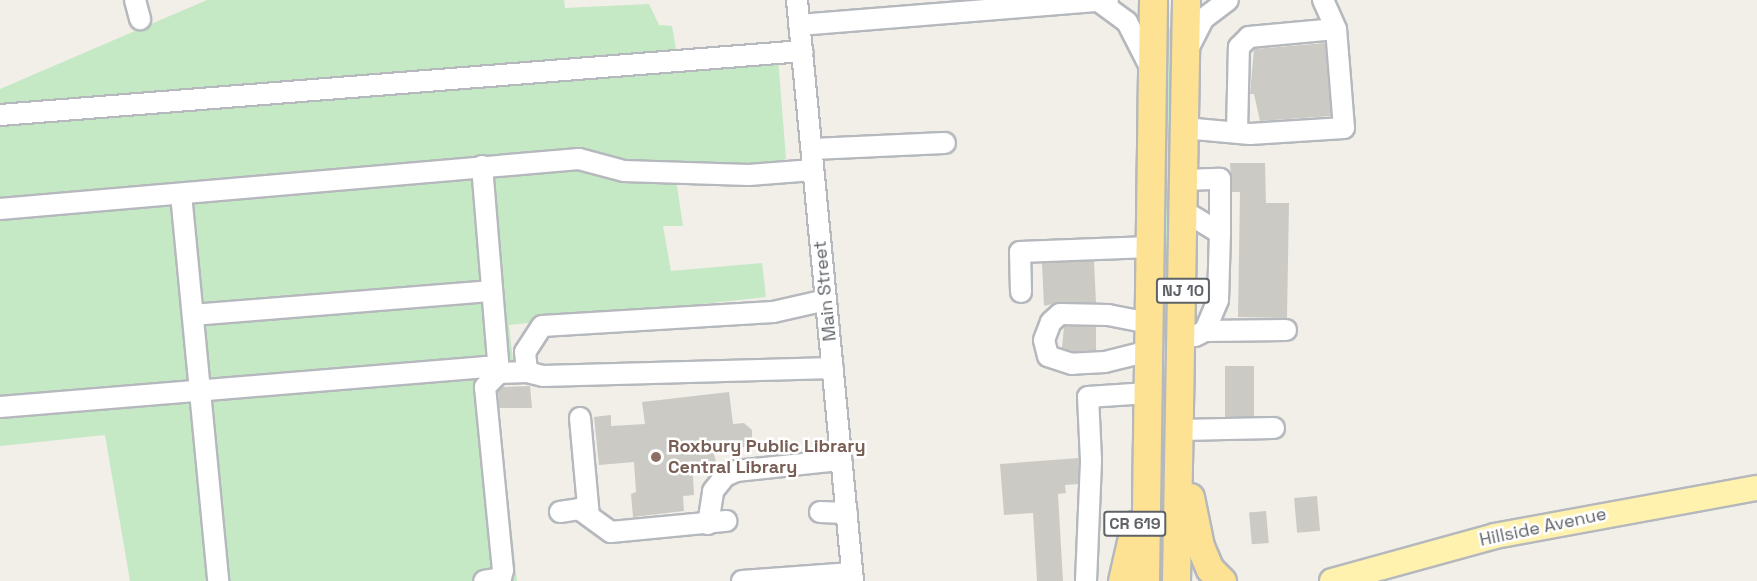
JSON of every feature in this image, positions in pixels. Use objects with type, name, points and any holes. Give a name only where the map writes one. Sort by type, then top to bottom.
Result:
[{"type":"highway","name":"NJ 10","points":[[1145,581],[1153,0]]},
{"type":"highway","name":"NJ 10","points":[[1176,581],[1182,343],[1186,0]]},
{"type":"highway","points":[[1180,434],[1200,546],[1210,569],[1221,581]]},
{"type":"highway","name":"CR 619","points":[[1122,581],[1147,467]]},
{"type":"main road","name":"Hillside Avenue","points":[[1332,581],[1506,534],[1757,488]]},
{"type":"street","name":"Main Street","points":[[797,0],[853,577]]},
{"type":"street","points":[[1186,55],[1203,20],[1228,0]]},
{"type":"street","points":[[1184,128],[1237,132],[1344,128],[1336,29],[1323,0]]},
{"type":"street","points":[[799,25],[1105,2],[1123,17],[1135,33],[1152,78]]},
{"type":"street","points":[[1237,132],[1239,47],[1249,37],[1336,29]]},
{"type":"street","points":[[0,115],[802,51]]},
{"type":"street","points":[[812,150],[945,143]]},
{"type":"street","points":[[0,209],[579,159],[624,171],[749,175],[813,170]]},
{"type":"street","points":[[482,166],[489,291],[498,374]]},
{"type":"street","points":[[1184,180],[1220,179],[1218,300],[1205,330]]},
{"type":"street","points":[[181,194],[202,390],[218,581]]},
{"type":"street","points":[[1184,212],[1220,233]]},
{"type":"street","points":[[1021,292],[1020,252],[1150,247]]},
{"type":"street","points":[[193,315],[489,291]]},
{"type":"street","points":[[527,372],[525,352],[542,326],[773,312],[826,300]]},
{"type":"street","points":[[1149,323],[1108,315],[1060,314],[1051,321],[1044,340],[1048,356],[1072,364],[1105,362],[1149,351]]},
{"type":"street","points":[[1182,343],[1205,330],[1286,330]]},
{"type":"street","points":[[0,407],[486,367],[498,374],[527,372],[555,376],[833,368]]},
{"type":"street","points":[[484,581],[501,578],[503,570],[485,387],[498,374]]},
{"type":"street","points":[[1086,581],[1091,460],[1088,397],[1148,393]]},
{"type":"street","points":[[580,418],[589,516]]},
{"type":"street","points":[[1180,434],[1274,428]]},
{"type":"street","points":[[560,512],[579,509],[611,532],[717,522],[713,491],[725,476],[736,471],[842,460]]},
{"type":"street","points":[[820,512],[847,513]]},
{"type":"street","points":[[742,581],[853,577]]},
{"type":"green space","points":[[207,0],[564,0],[565,8],[649,4],[659,25],[672,26],[677,55],[777,45],[786,159],[747,169],[675,173],[683,226],[663,226],[671,271],[762,263],[766,297],[509,325],[513,360],[493,360],[517,581],[130,581],[105,435],[0,446],[0,89]]},
{"type":"green space","points":[[1163,28],[1176,29],[1167,351],[1160,311]]},
{"type":"building","points":[[1325,43],[1331,116],[1260,121],[1254,94],[1250,94],[1254,49]]},
{"type":"building","points":[[1230,163],[1265,163],[1266,203],[1289,203],[1287,318],[1238,317],[1240,192],[1232,192]]},
{"type":"building","points":[[1094,261],[1096,303],[1060,302],[1044,306],[1042,263]]},
{"type":"building","points":[[1064,326],[1096,327],[1096,351],[1074,352],[1062,348]]},
{"type":"building","points":[[1225,366],[1254,366],[1254,417],[1225,417]]},
{"type":"building","points":[[530,386],[532,408],[499,408],[498,391],[502,387]]},
{"type":"building","name":"Roxbury Public Library Central Library","points":[[729,392],[733,424],[744,423],[752,430],[752,439],[745,447],[713,451],[717,465],[700,466],[693,476],[694,495],[683,496],[684,511],[633,517],[631,494],[636,492],[634,462],[599,465],[594,417],[611,415],[611,426],[645,424],[642,402]]},
{"type":"building","points":[[1079,458],[1078,484],[1065,485],[1066,493],[1058,494],[1063,581],[1037,581],[1033,513],[1004,515],[1000,464]]},
{"type":"building","points":[[1317,496],[1320,531],[1297,533],[1294,498]]},
{"type":"building","points":[[1266,511],[1269,543],[1252,544],[1249,512]]},
{"type":"place","name":"Roxbury Public Library Central Library","points":[[656,457]]}]
